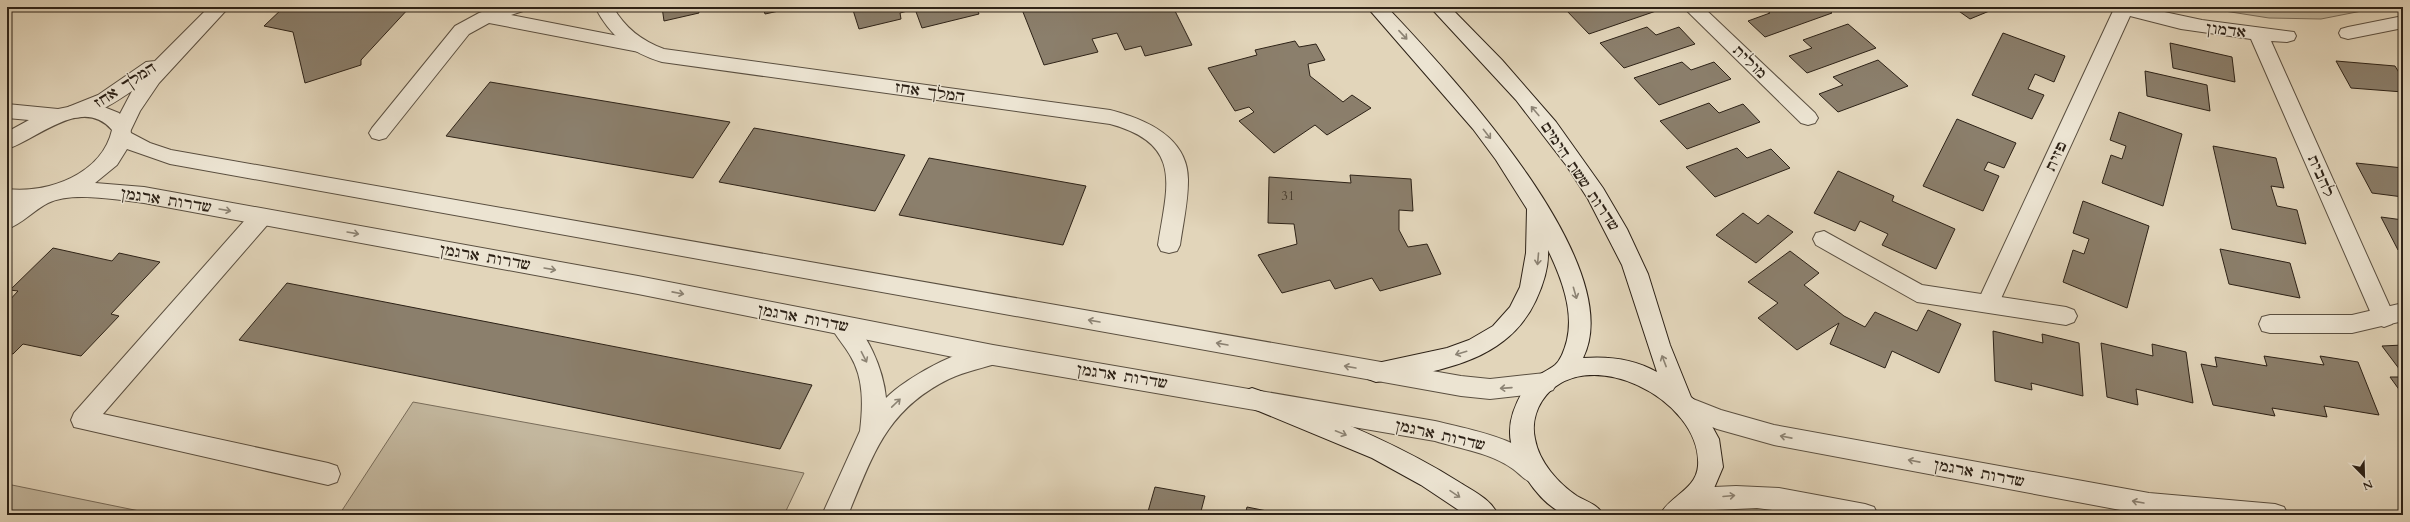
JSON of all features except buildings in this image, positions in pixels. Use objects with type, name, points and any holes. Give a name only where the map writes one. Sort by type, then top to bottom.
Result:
[{"type":"street","name":"המלך אחז","points":[[53,193],[76,185],[99,170],[115,154],[122,133],[138,97],[174,52],[220,7]]},
{"type":"street","points":[[379,133],[462,30],[486,17],[516,7]]},
{"type":"street","name":"המלך אחז","points":[[604,7],[618,30],[639,46],[674,57],[1126,121],[1141,126],[1162,141],[1174,160],[1178,180],[1169,245]]},
{"type":"street","points":[[1376,7],[1468,110],[1516,173],[1537,206],[1569,272],[1580,315],[1577,345],[1555,377],[1530,399],[1522,426],[1523,442],[1527,457],[1536,473],[1567,508],[1590,515]]},
{"type":"street","name":"שדרות ששת הימים","points":[[1439,7],[1520,93],[1595,193],[1616,229],[1633,266],[1656,339],[1683,402]]},
{"type":"street","name":"מולית","points":[[1692,7],[1808,118]]},
{"type":"street","name":"אדמון","points":[[2122,8],[2153,18],[2213,29],[2286,36]]},
{"type":"street","name":"פזית","points":[[1988,304],[2122,8]]},
{"type":"street","points":[[486,17],[639,46]]},
{"type":"street","points":[[2348,33],[2399,28]]},
{"type":"street","name":"להבית","points":[[2258,34],[2394,315]]},
{"type":"street","name":"המלך אחז","points":[[7,142],[35,124],[105,100],[174,52]]},
{"type":"street","points":[[7,111],[68,113],[87,111],[107,114],[114,118],[122,133],[143,148],[170,157],[1376,372],[1480,388],[1511,388],[1555,377],[1581,367],[1615,366],[1649,377],[1683,402],[1701,426],[1707,441],[1710,456],[1704,485],[1682,511]]},
{"type":"street","name":"שדרות ארגמן","points":[[53,193],[108,191],[144,195],[638,285],[993,355],[1252,398],[1451,435],[1496,448],[1521,461],[1536,473]]},
{"type":"street","points":[[7,197],[21,199],[53,193]]},
{"type":"street","points":[[7,221],[22,208],[53,193]]},
{"type":"street","points":[[1376,372],[1427,364],[1470,350],[1501,333],[1521,311],[1533,287],[1538,262],[1537,206]]},
{"type":"street","points":[[261,217],[83,420],[328,474]]},
{"type":"street","points":[[1824,239],[1917,293],[2066,316]]},
{"type":"street","points":[[2270,324],[2352,324],[2394,315]]},
{"type":"street","points":[[842,326],[860,349],[871,375],[874,403],[872,433]]},
{"type":"street","points":[[835,515],[872,433],[894,404],[921,382],[953,366],[993,355]]},
{"type":"street","points":[[1252,398],[1350,437],[1394,458],[1433,479],[1485,515]]},
{"type":"street","name":"שדרות ארגמן","points":[[1683,402],[1717,419],[1774,435],[2149,504],[2275,515]]},
{"type":"street","points":[[1682,511],[1732,496],[1767,496],[1865,515]]},
{"type":"shaded area","points":[[2199,7],[2382,7],[2321,19],[2269,18]]},
{"type":"shaded area","points":[[413,402],[804,473],[784,515],[339,515]]},
{"type":"shaded area","points":[[7,484],[159,515],[7,515]]}]
